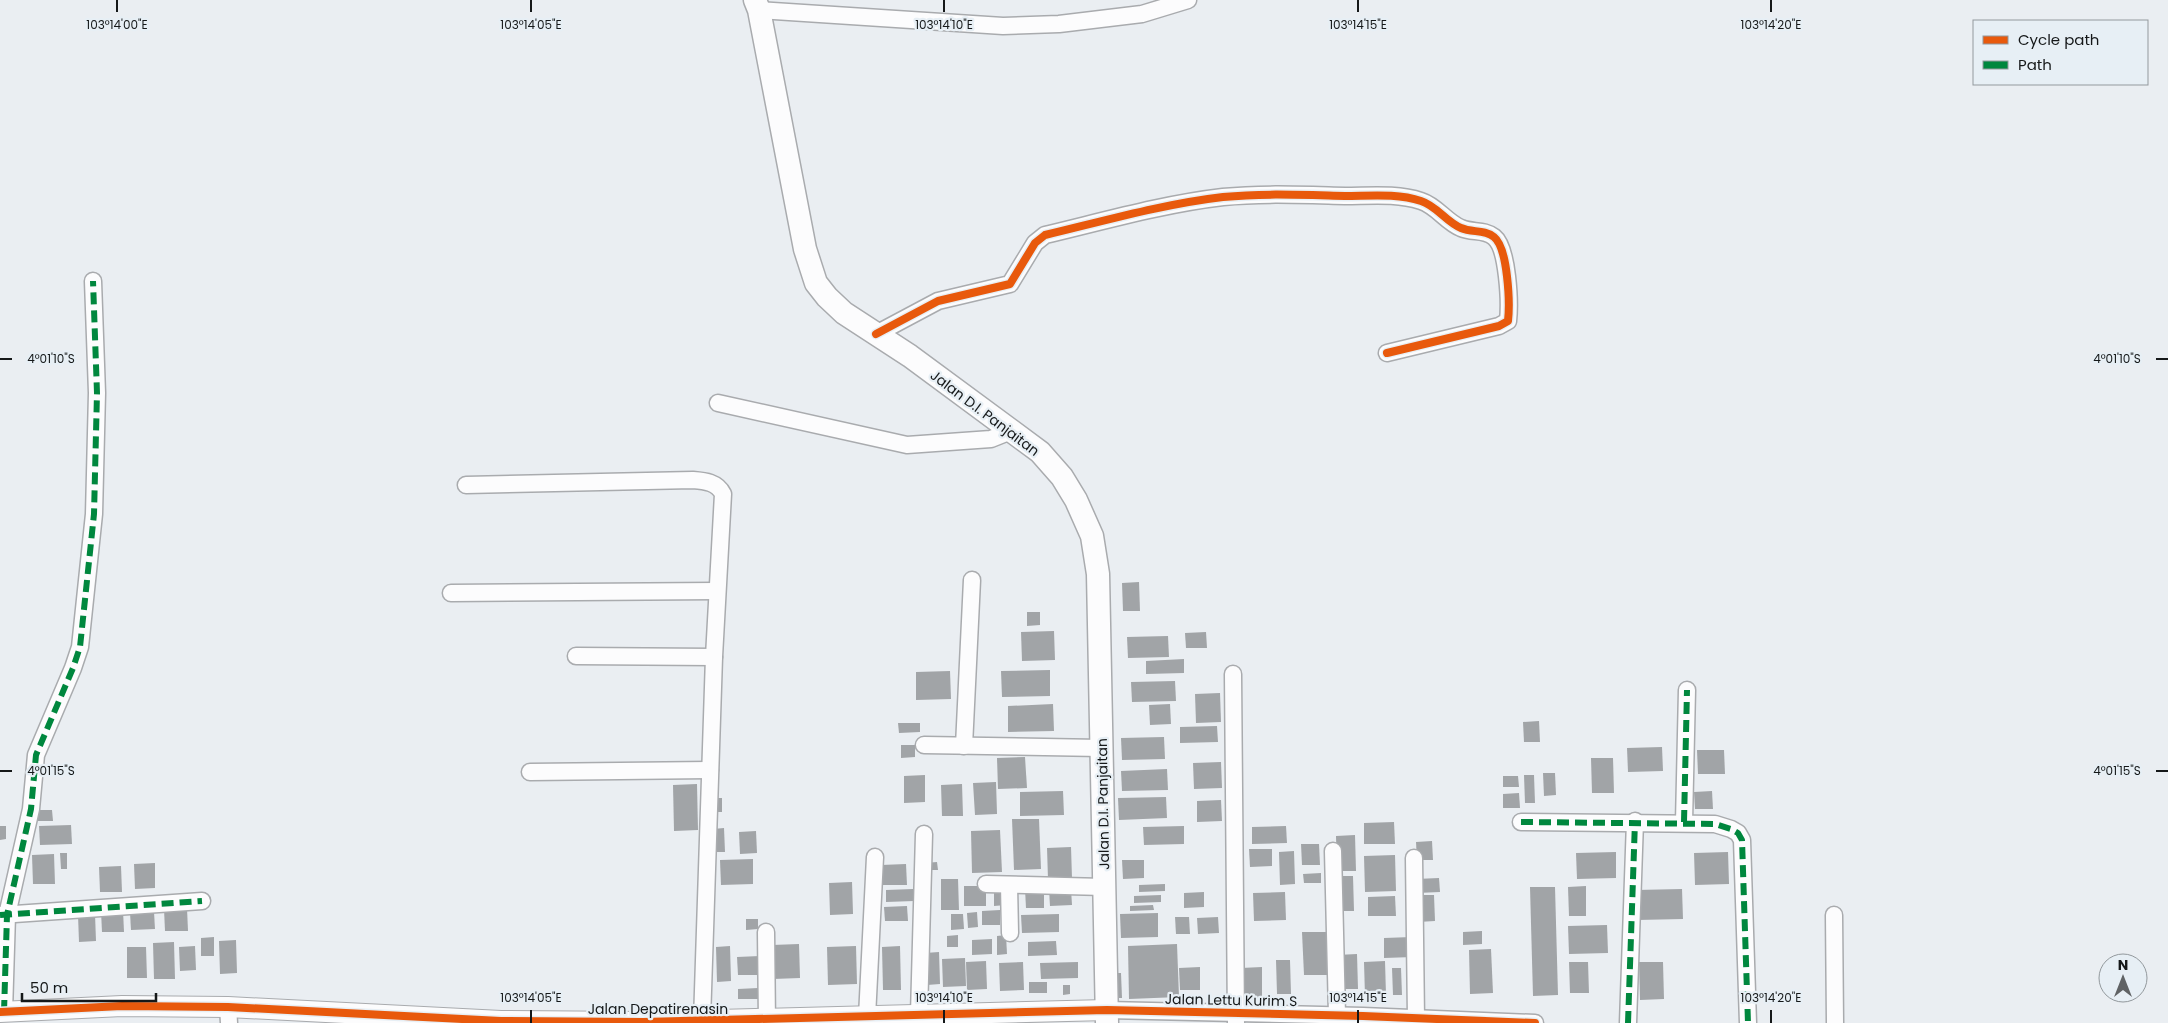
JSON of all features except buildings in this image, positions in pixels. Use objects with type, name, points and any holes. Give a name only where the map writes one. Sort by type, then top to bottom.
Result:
[{"type":"main road","name":"Jalan D.I. Panjaitan","points":[[757,5],[805,249],[816,283],[827,297],[844,313],[910,356],[1040,452],[1062,477],[1076,500],[1092,536],[1098,574],[1107,1017]]},
{"type":"street","points":[[757,5],[1003,26],[1059,24],[1142,14],[1188,0]]},
{"type":"street","points":[[876,334],[938,301],[1010,284],[1035,242],[1045,235],[1171,205],[1225,197],[1294,195],[1408,198],[1433,206],[1461,229],[1481,231],[1494,237],[1500,244],[1503,258],[1510,304],[1508,321],[1500,326],[1387,353]]},
{"type":"street","points":[[2,1012],[4,915],[31,809],[36,756],[80,647],[94,504],[97,393],[93,281]]},
{"type":"street","points":[[718,403],[907,445],[991,439],[1011,431]]},
{"type":"street","points":[[466,485],[693,480],[710,482],[720,488],[723,494],[714,657],[702,1021]]},
{"type":"street","points":[[964,746],[972,580]]},
{"type":"street","points":[[451,593],[717,591]]},
{"type":"street","points":[[576,656],[714,657]]},
{"type":"street","points":[[1233,674],[1236,1018]]},
{"type":"street","points":[[1684,822],[1687,690]]},
{"type":"street","points":[[924,745],[1101,748]]},
{"type":"street","points":[[530,772],[710,770]]},
{"type":"street","points":[[1628,1023],[1635,821]]},
{"type":"street","points":[[1521,822],[1684,822],[1715,824],[1738,833],[1742,840],[1748,1023]]},
{"type":"street","points":[[920,1014],[924,834]]},
{"type":"street","points":[[1333,851],[1337,1015]]},
{"type":"street","points":[[867,1017],[875,858]]},
{"type":"street","points":[[1414,858],[1416,1019]]},
{"type":"street","points":[[986,884],[1104,887]]},
{"type":"street","points":[[1009,885],[1010,933]]},
{"type":"street","points":[[4,915],[202,901]]},
{"type":"street","points":[[1834,915],[1835,1023]]},
{"type":"street","points":[[766,932],[767,1021]]},
{"type":"street","name":"Jalan Depatirenasin","points":[[2,1012],[122,1006],[229,1015],[501,1022],[642,1023],[867,1017],[889,1020],[920,1014],[1107,1017]]},
{"type":"street","name":"Jalan Lettu Kurim S","points":[[1107,1017],[1236,1018],[1337,1015],[1363,1019],[1535,1023]]},
{"type":"marked path","points":[[4,1012],[7,915],[31,809],[36,755],[80,647],[94,514],[97,393],[93,281]]},
{"type":"marked path","points":[[1684,822],[1687,690]]},
{"type":"marked path","points":[[1628,1023],[1635,821]]},
{"type":"marked path","points":[[1521,822],[1715,824],[1738,833],[1742,840],[1748,1023]]},
{"type":"marked path","points":[[0,915],[202,901]]},
{"type":"cycle path","points":[[876,334],[938,301],[1010,284],[1035,243],[1045,235],[1134,213],[1201,200],[1269,195],[1412,198],[1427,203],[1461,228],[1486,233],[1494,237],[1499,243],[1505,264],[1509,302],[1508,321],[1499,326],[1387,353]]},
{"type":"cycle path","points":[[0,1012],[122,1006],[228,1007],[501,1021],[643,1022],[1107,1010],[1363,1016],[1535,1023]]}]
